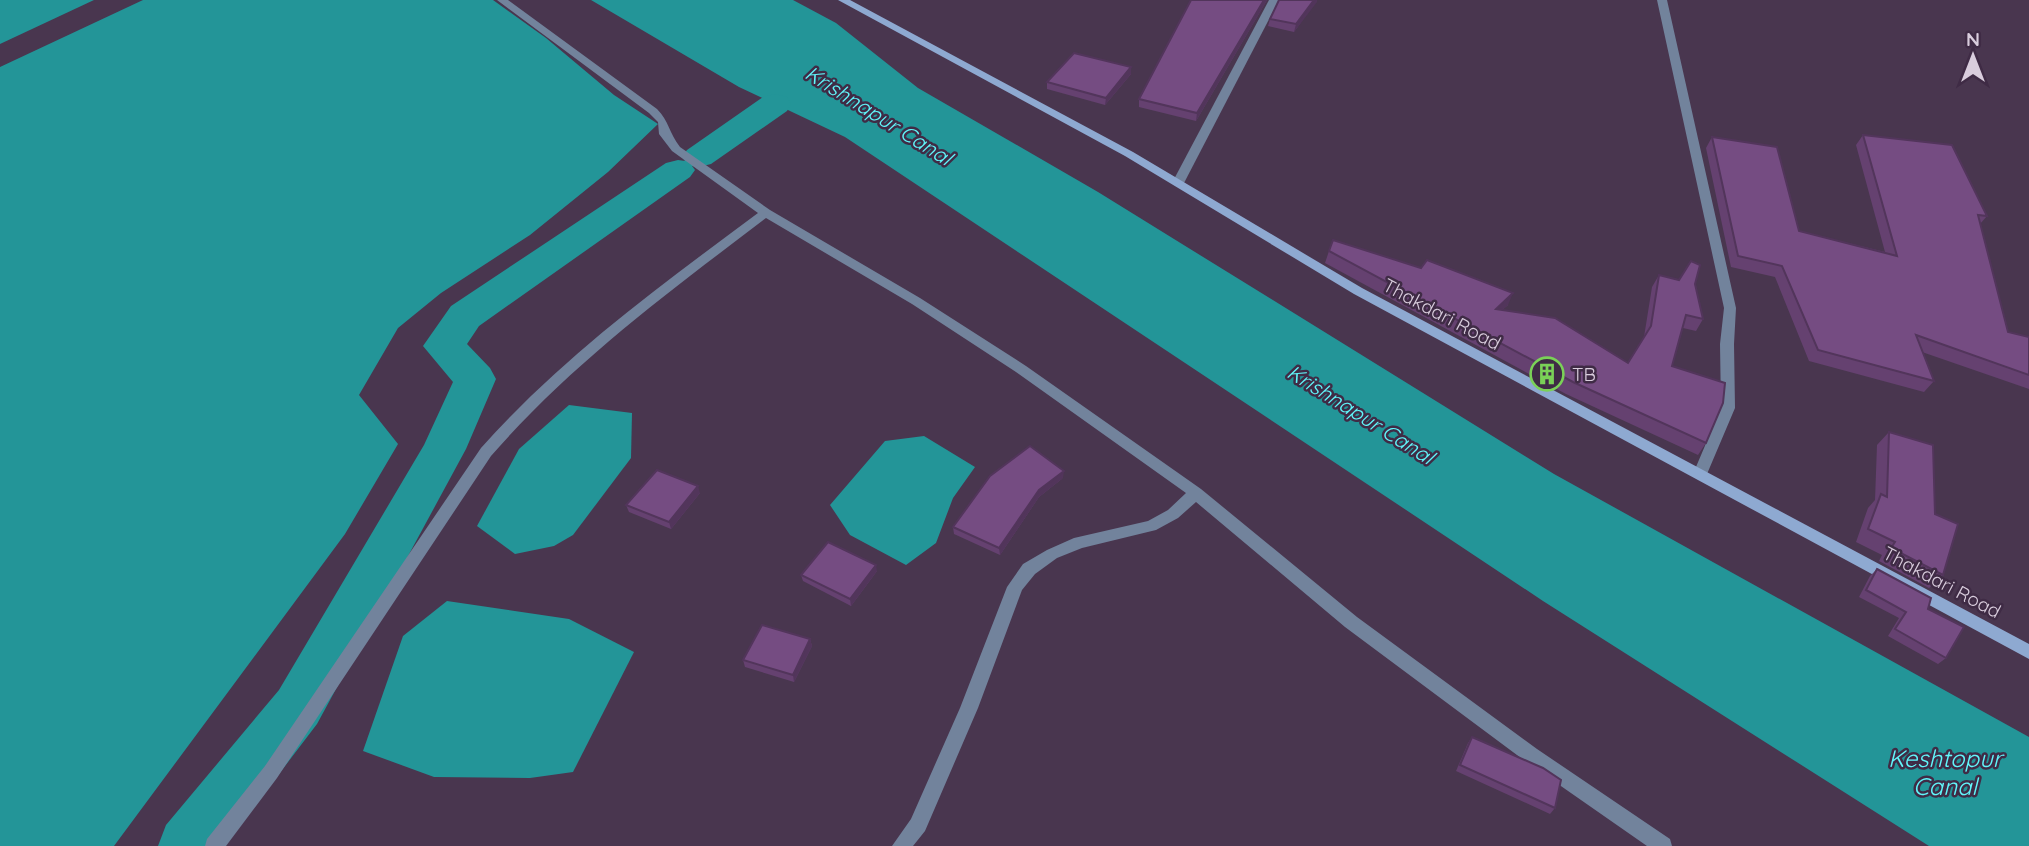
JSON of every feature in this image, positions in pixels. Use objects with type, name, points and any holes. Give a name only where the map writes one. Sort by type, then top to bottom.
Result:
[{"type":"street","points":[[502,0],[634,95],[663,121],[664,134],[676,149],[766,214],[916,301],[1009,361],[1196,493],[1351,622],[1644,840],[1663,846]]},
{"type":"street","points":[[1178,183],[1274,0]]},
{"type":"street","points":[[1662,0],[1724,270],[1730,308],[1727,344],[1728,408],[1700,474]]},
{"type":"street","name":"Thakdari Road","points":[[848,1],[1129,153],[1358,291],[2029,652]]},
{"type":"street","points":[[214,846],[271,772],[486,452],[516,415],[608,333],[766,214]]},
{"type":"street","points":[[901,846],[918,825],[969,708],[1015,587],[1029,569],[1052,554],[1079,542],[1151,526],[1173,514],[1196,493]]},
{"type":"water","points":[[0,0],[94,0],[0,44]]},
{"type":"water","points":[[143,0],[493,0],[546,38],[614,95],[658,124],[608,172],[530,235],[441,293],[398,328],[359,395],[398,444],[345,534],[114,846],[0,846],[0,67]]},
{"type":"water","name":"Keshtopur Canal","points":[[591,0],[793,0],[836,23],[918,88],[1098,192],[1554,474],[2029,737],[2029,846],[1929,846],[1543,601],[845,137],[739,87]]},
{"type":"water","points":[[569,405],[632,413],[631,458],[573,535],[554,546],[515,554],[477,526],[519,449]]},
{"type":"water","points":[[924,436],[975,467],[953,498],[936,543],[906,565],[850,535],[830,505],[885,441]]},
{"type":"water","points":[[447,601],[569,619],[634,652],[573,772],[530,778],[434,777],[363,751],[403,636]]},
{"type":"building","points":[[1191,0],[1264,0],[1197,113],[1139,99]]},
{"type":"building","points":[[1279,0],[1314,0],[1296,24],[1270,19]]},
{"type":"building","points":[[1074,53],[1131,67],[1106,98],[1047,82]]},
{"type":"building","points":[[1863,135],[1952,145],[1987,216],[1978,215],[2008,332],[2029,337],[2029,375],[1916,335],[1934,381],[1818,350],[1782,266],[1738,256],[1712,137],[1777,147],[1799,231],[1897,256]]},
{"type":"building","points":[[1333,240],[1421,268],[1427,260],[1513,293],[1496,309],[1555,318],[1628,363],[1651,326],[1659,275],[1679,280],[1691,261],[1700,265],[1695,284],[1703,319],[1686,315],[1672,366],[1725,383],[1723,403],[1706,443],[1573,382],[1329,251]]},
{"type":"building","points":[[1889,432],[1933,445],[1935,514],[1958,524],[1943,575],[1891,548],[1895,542],[1868,529],[1881,494],[1887,497]]},
{"type":"building","points":[[1030,446],[1064,471],[1039,490],[999,548],[953,527],[990,476]]},
{"type":"building","points":[[657,470],[698,486],[669,522],[626,505]]},
{"type":"building","points":[[828,542],[876,565],[850,599],[801,575]]},
{"type":"building","points":[[1877,569],[1931,598],[1928,609],[1964,627],[1946,658],[1895,629],[1906,612],[1866,590]]},
{"type":"building","points":[[762,625],[810,639],[793,675],[743,660]]},
{"type":"building","points":[[1472,737],[1543,768],[1561,780],[1555,808],[1460,765]]},
{"type":"waterway","points":[[699,157],[775,104]]},
{"type":"waterway","points":[[187,846],[298,707],[444,449],[475,379],[444,346],[465,316],[678,170]]},
{"type":"place","name":"TB","points":[[1547,374]]},
{"type":"water label","name":"Krishnapur Canal","points":[[879,115]]},
{"type":"water label","name":"Krishnapur Canal","points":[[1361,414]]}]
